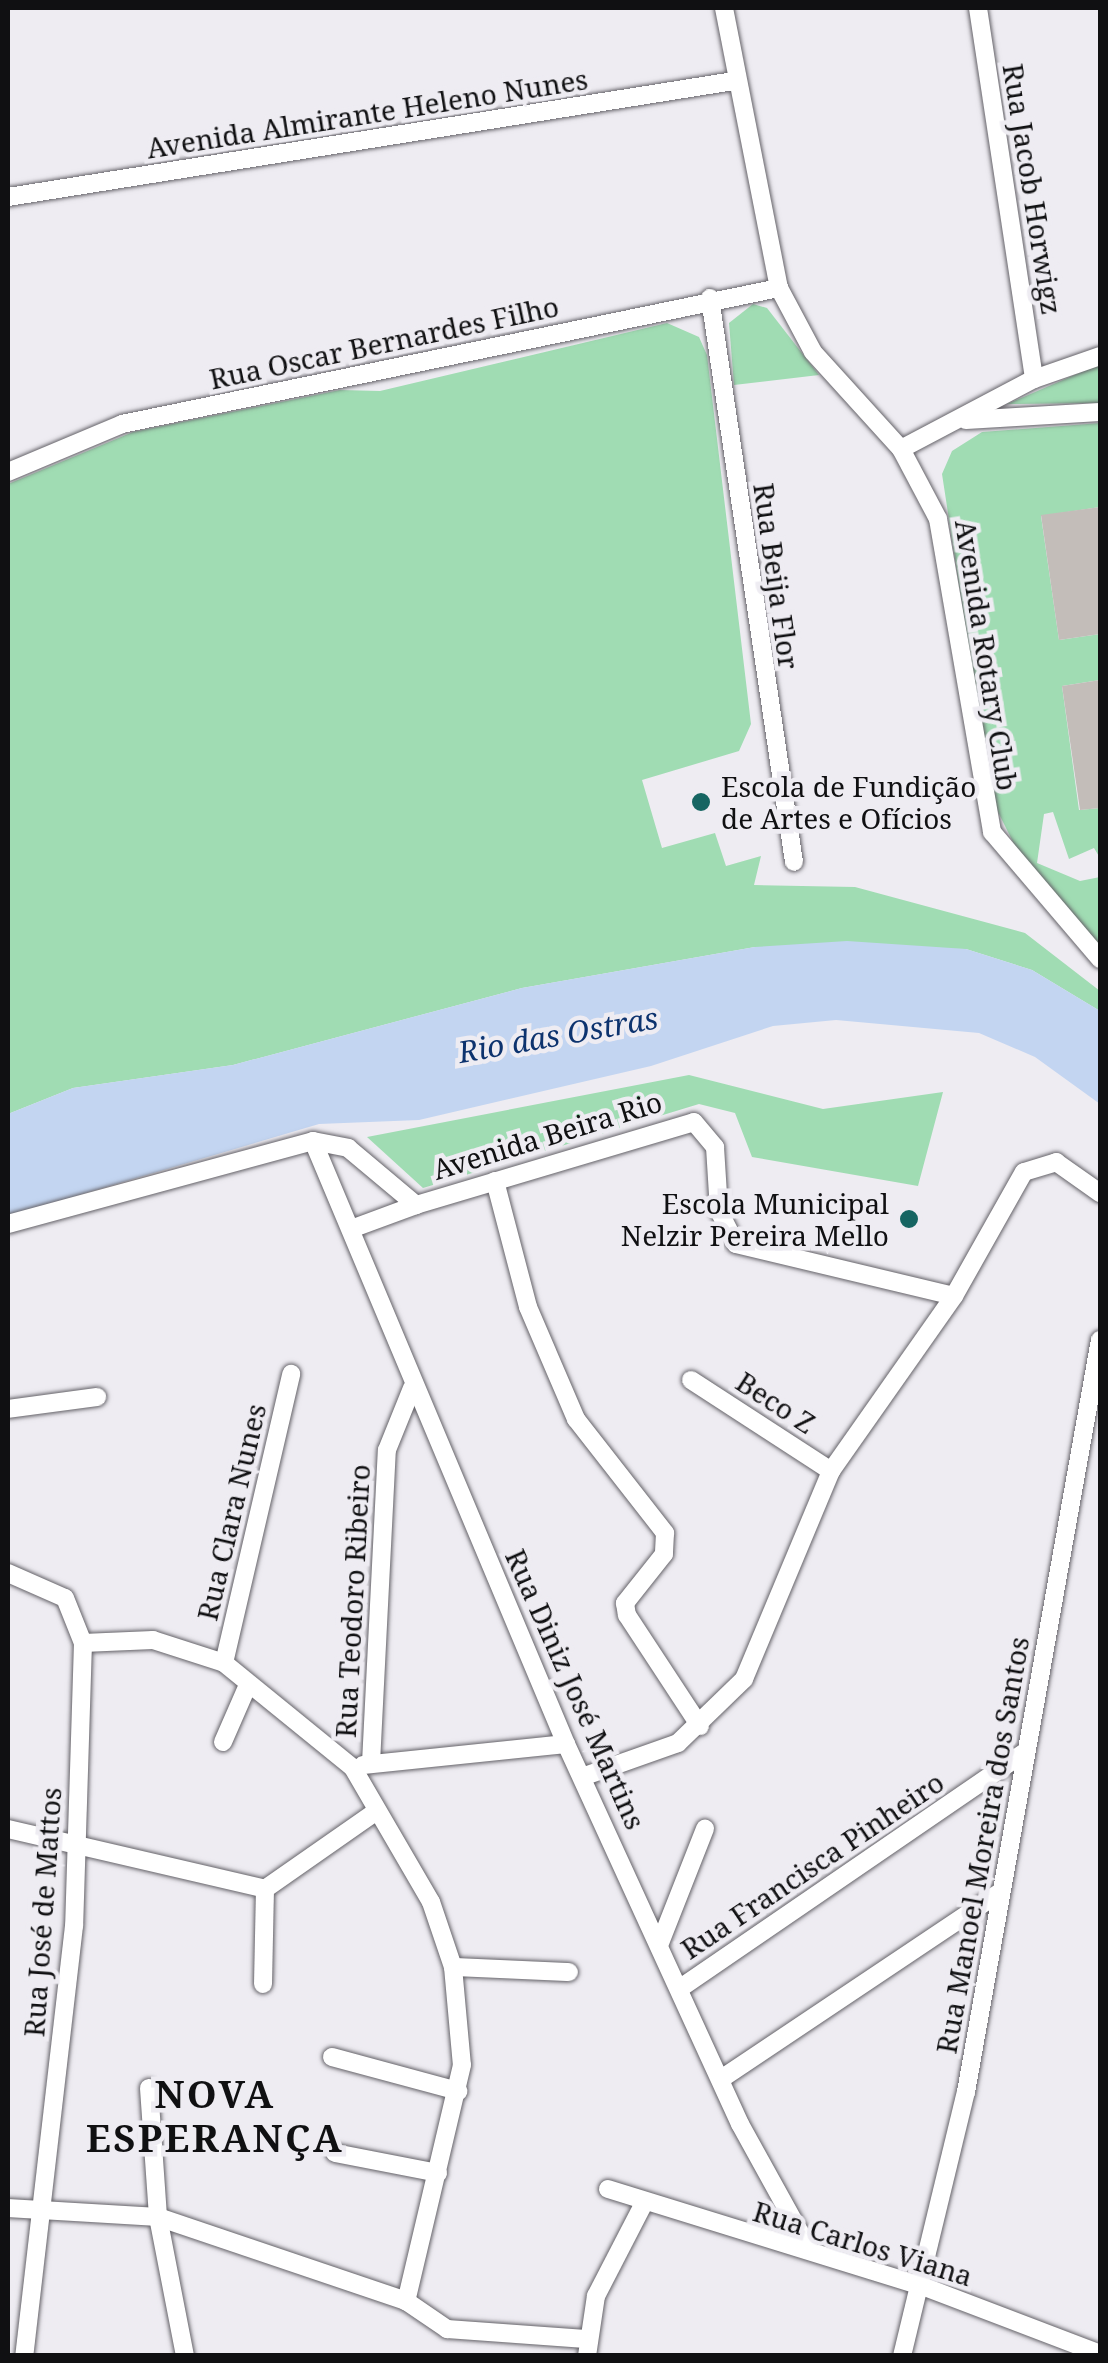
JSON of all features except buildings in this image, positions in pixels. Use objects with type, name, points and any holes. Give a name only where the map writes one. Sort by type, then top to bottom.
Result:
[{"type":"street","name":"Avenida Rotary Club","points":[[724,8],[734,81],[779,288],[813,352],[901,449],[938,519],[992,832],[1100,958]]},
{"type":"street","name":"Rua Jacob Horwigz","points":[[978,8],[1034,379]]},
{"type":"street","name":"Avenida Almirante Heleno Nunes","points":[[8,196],[734,81]]},
{"type":"street","name":"Rua Oscar Bernardes Filho","points":[[8,472],[122,424],[710,298],[779,288]]},
{"type":"street","name":"Rua Beija Flor","points":[[710,298],[794,862]]},
{"type":"street","points":[[901,449],[1034,379],[1100,356]]},
{"type":"street","points":[[958,420],[1100,412]]},
{"type":"street","name":"Avenida Beira Rio","points":[[351,1229],[416,1205],[694,1122],[715,1147],[719,1211],[736,1244],[954,1296]]},
{"type":"street","points":[[8,1224],[313,1142]]},
{"type":"street","name":"Avenida Beira Rio","points":[[313,1142],[348,1148],[416,1205]]},
{"type":"street","name":"Rua Diniz José Martins","points":[[313,1142],[412,1388],[566,1744],[720,2080],[809,2249]]},
{"type":"street","points":[[582,1777],[651,1756],[700,1726],[744,1679],[832,1471],[954,1296],[1024,1172],[1056,1162],[1100,1193]]},
{"type":"street","points":[[494,1181],[528,1307],[576,1420],[665,1532],[664,1554],[625,1603],[627,1615],[700,1726]]},
{"type":"street","name":"Rua Manoel Moreira dos Santos","points":[[902,2356],[925,2286],[1100,1340]]},
{"type":"street","name":"Rua Clara Nunes","points":[[224,1664],[291,1374]]},
{"type":"street","name":"Beco Z","points":[[691,1380],[832,1471]]},
{"type":"street","name":"Rua Teodoro Ribeiro","points":[[362,1765],[387,1450],[412,1388]]},
{"type":"street","points":[[8,1408],[97,1397]]},
{"type":"street","name":"Rua José de Mattos","points":[[8,1573],[65,1598],[83,1642],[65,2027],[34,2212],[24,2356]]},
{"type":"street","points":[[83,1642],[169,1642],[224,1664],[247,1687],[362,1765],[376,1812],[439,1919],[453,1967],[458,2091],[406,2301]]},
{"type":"street","points":[[223,1742],[247,1687]]},
{"type":"street","points":[[362,1765],[566,1744]]},
{"type":"street","name":"Rua Francisca Pinheiro","points":[[680,1989],[1025,1752]]},
{"type":"street","points":[[8,1828],[76,1840],[266,1889],[376,1812]]},
{"type":"street","points":[[660,1943],[705,1829]]},
{"type":"street","points":[[263,1984],[266,1889]]},
{"type":"street","points":[[720,2080],[1000,1892]]},
{"type":"street","points":[[453,1967],[568,1972]]},
{"type":"street","points":[[332,2056],[458,2091]]},
{"type":"street","points":[[148,2088],[158,2217],[185,2356]]},
{"type":"street","points":[[335,2154],[438,2174]]},
{"type":"street","name":"Rua Carlos Viana","points":[[608,2188],[643,2205],[809,2249],[925,2286],[1100,2353]]},
{"type":"street","points":[[8,2208],[158,2217],[406,2301],[448,2329],[586,2348],[596,2296],[643,2205]]},
{"type":"green space","points":[[753,304],[767,308],[819,375],[734,385],[729,323]]},
{"type":"green space","points":[[667,323],[699,337],[707,355],[751,724],[739,751],[642,780],[662,848],[715,833],[726,866],[761,856],[754,885],[855,887],[1025,933],[1100,991],[1100,1011],[1032,970],[966,949],[755,947],[522,988],[233,1065],[73,1088],[8,1114],[8,484],[133,432],[340,390],[380,391]]},
{"type":"green space","points":[[1100,364],[1100,403],[1007,404]]},
{"type":"green space","points":[[1100,423],[1100,507],[1041,516],[1059,640],[1100,634],[1100,680],[1062,686],[1079,810],[1100,808],[1100,858],[1094,848],[1069,859],[1053,812],[1044,814],[1037,863],[1080,881],[1100,877],[1100,946],[1018,852],[992,800],[942,474],[952,451],[982,432]]},
{"type":"green space","points":[[689,1075],[823,1109],[943,1092],[918,1186],[752,1157],[735,1113],[699,1104],[423,1188],[367,1137]]},
{"type":"water","name":"Rio das Ostras","points":[[847,941],[966,949],[1032,970],[1100,1011],[1100,1104],[1035,1057],[979,1033],[836,1020],[773,1026],[651,1066],[419,1120],[319,1124],[8,1216],[8,1114],[73,1088],[233,1065],[522,988],[755,947]]},
{"type":"place","name":"Escola de Fundição de Artes e Ofícios","points":[[701,802]]},
{"type":"place","name":"Escola Municipal Nelzir Pereira Mello","points":[[909,1219]]},
{"type":"district","name":"NOVA ESPERANÇA","points":[[215,2116]]}]
